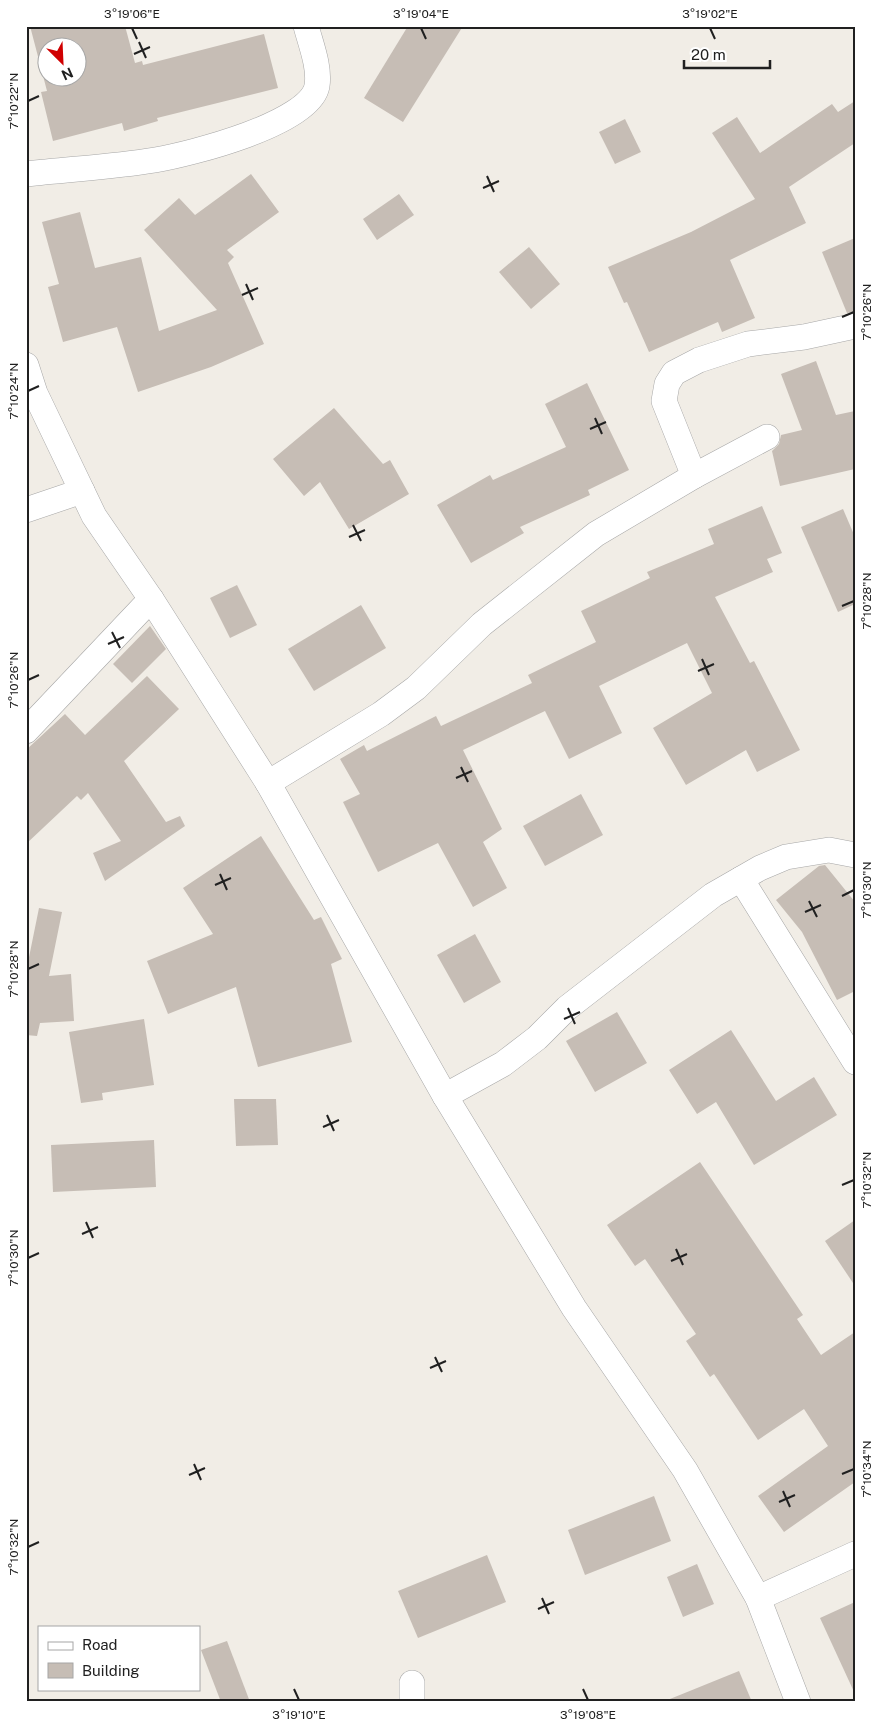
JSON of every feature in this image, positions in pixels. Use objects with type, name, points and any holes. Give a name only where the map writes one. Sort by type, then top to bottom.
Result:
[{"type":"street","points":[[26,174],[156,159],[246,136],[288,117],[310,100],[316,87],[316,68],[306,26]]},
{"type":"street","points":[[694,476],[664,401],[667,384],[674,373],[699,360],[748,344],[804,337],[855,326]]},
{"type":"street","points":[[26,365],[36,393],[94,516],[151,599],[268,783],[445,1096],[574,1308],[685,1470],[758,1598],[795,1701]]},
{"type":"street","points":[[268,783],[381,714],[416,688],[482,624],[596,534],[694,476],[767,437]]},
{"type":"street","points":[[26,510],[82,491]]},
{"type":"street","points":[[26,731],[151,599]]},
{"type":"street","points":[[445,1096],[503,1064],[537,1038],[567,1008],[670,926],[713,895],[786,857],[829,850],[855,855]]},
{"type":"street","points":[[741,879],[855,1062]]},
{"type":"street","points":[[758,1598],[855,1554]]},
{"type":"building","points":[[30,26],[125,26],[135,63],[142,61],[143,65],[264,34],[278,88],[157,118],[158,121],[124,131],[122,123],[53,141],[41,92],[47,91],[46,88],[88,88],[88,38],[38,38],[38,57]]},
{"type":"building","points":[[408,26],[463,26],[403,122],[364,98]]},
{"type":"building","points":[[855,101],[855,143],[789,187],[806,223],[730,260],[755,318],[722,332],[718,322],[649,352],[627,302],[624,303],[608,267],[691,232],[755,199],[712,133],[737,117],[760,153],[832,104],[838,112]]},
{"type":"building","points":[[625,119],[641,152],[615,164],[599,132]]},
{"type":"building","points":[[251,174],[279,212],[227,250],[234,257],[228,263],[264,344],[211,367],[138,392],[117,327],[63,342],[48,287],[59,284],[42,222],[80,212],[95,268],[141,257],[159,331],[217,310],[144,230],[179,198],[195,215]]},
{"type":"building","points":[[399,194],[414,215],[377,240],[363,219]]},
{"type":"building","points":[[855,238],[855,312],[847,313],[822,252]]},
{"type":"building","points":[[529,247],[560,284],[531,309],[499,272]]},
{"type":"building","points":[[816,361],[836,415],[855,411],[855,469],[780,486],[772,451],[779,444],[781,435],[802,430],[781,374]]},
{"type":"building","points":[[587,383],[629,470],[588,490],[590,495],[520,527],[524,533],[471,563],[437,505],[490,475],[493,480],[566,447],[545,404]]},
{"type":"building","points":[[334,408],[383,464],[390,460],[409,494],[349,529],[320,482],[304,496],[273,459]]},
{"type":"building","points":[[762,506],[782,553],[767,559],[773,572],[715,597],[750,663],[754,661],[800,750],[757,772],[746,750],[686,785],[653,728],[712,693],[687,643],[599,686],[622,733],[569,759],[545,711],[463,750],[502,829],[483,842],[507,888],[473,907],[438,843],[378,872],[343,802],[360,794],[340,759],[364,745],[367,751],[436,716],[441,726],[532,683],[528,675],[596,642],[581,611],[650,578],[647,572],[714,544],[708,529]]},
{"type":"building","points":[[843,509],[855,537],[855,604],[838,612],[801,527]]},
{"type":"building","points":[[237,585],[257,625],[230,638],[210,598]]},
{"type":"building","points":[[361,605],[386,648],[314,691],[288,649]]},
{"type":"building","points":[[150,626],[166,649],[132,683],[113,664]]},
{"type":"building","points":[[147,676],[179,709],[124,761],[166,822],[180,816],[185,826],[105,881],[93,853],[121,841],[88,793],[81,800],[77,796],[26,844],[26,750],[65,714],[85,735]]},
{"type":"building","points":[[581,794],[603,835],[545,866],[523,826]]},
{"type":"building","points":[[261,836],[314,920],[321,917],[342,959],[331,964],[352,1042],[258,1067],[236,987],[168,1014],[147,961],[213,934],[183,888]]},
{"type":"building","points":[[825,865],[855,902],[855,991],[837,1000],[802,932],[776,900],[819,866]]},
{"type":"building","points":[[39,908],[62,912],[49,976],[71,974],[74,1021],[40,1023],[37,1036],[26,1035],[26,972]]},
{"type":"building","points":[[475,934],[501,982],[464,1003],[437,955]]},
{"type":"building","points":[[617,1012],[647,1063],[595,1092],[566,1041]]},
{"type":"building","points":[[144,1019],[154,1085],[102,1093],[103,1100],[81,1103],[69,1032]]},
{"type":"building","points":[[731,1030],[776,1101],[814,1077],[837,1115],[754,1165],[716,1102],[697,1114],[669,1070]]},
{"type":"building","points":[[234,1099],[276,1099],[278,1145],[236,1146]]},
{"type":"building","points":[[154,1140],[156,1187],[53,1192],[51,1145]]},
{"type":"building","points":[[700,1162],[803,1315],[797,1319],[821,1355],[855,1332],[855,1482],[784,1532],[758,1496],[828,1446],[804,1409],[758,1440],[714,1374],[710,1377],[686,1341],[696,1334],[645,1259],[635,1266],[607,1225]]},
{"type":"building","points":[[855,1220],[855,1286],[825,1241]]},
{"type":"building","points":[[654,1496],[671,1541],[585,1575],[568,1530]]},
{"type":"building","points":[[487,1555],[506,1602],[418,1638],[398,1591]]},
{"type":"building","points":[[697,1564],[714,1604],[683,1617],[667,1577]]},
{"type":"building","points":[[855,1602],[855,1694],[820,1618]]},
{"type":"building","points":[[227,1641],[250,1702],[221,1702],[201,1650]]},
{"type":"building","points":[[739,1671],[752,1702],[665,1702],[665,1701]]}]
